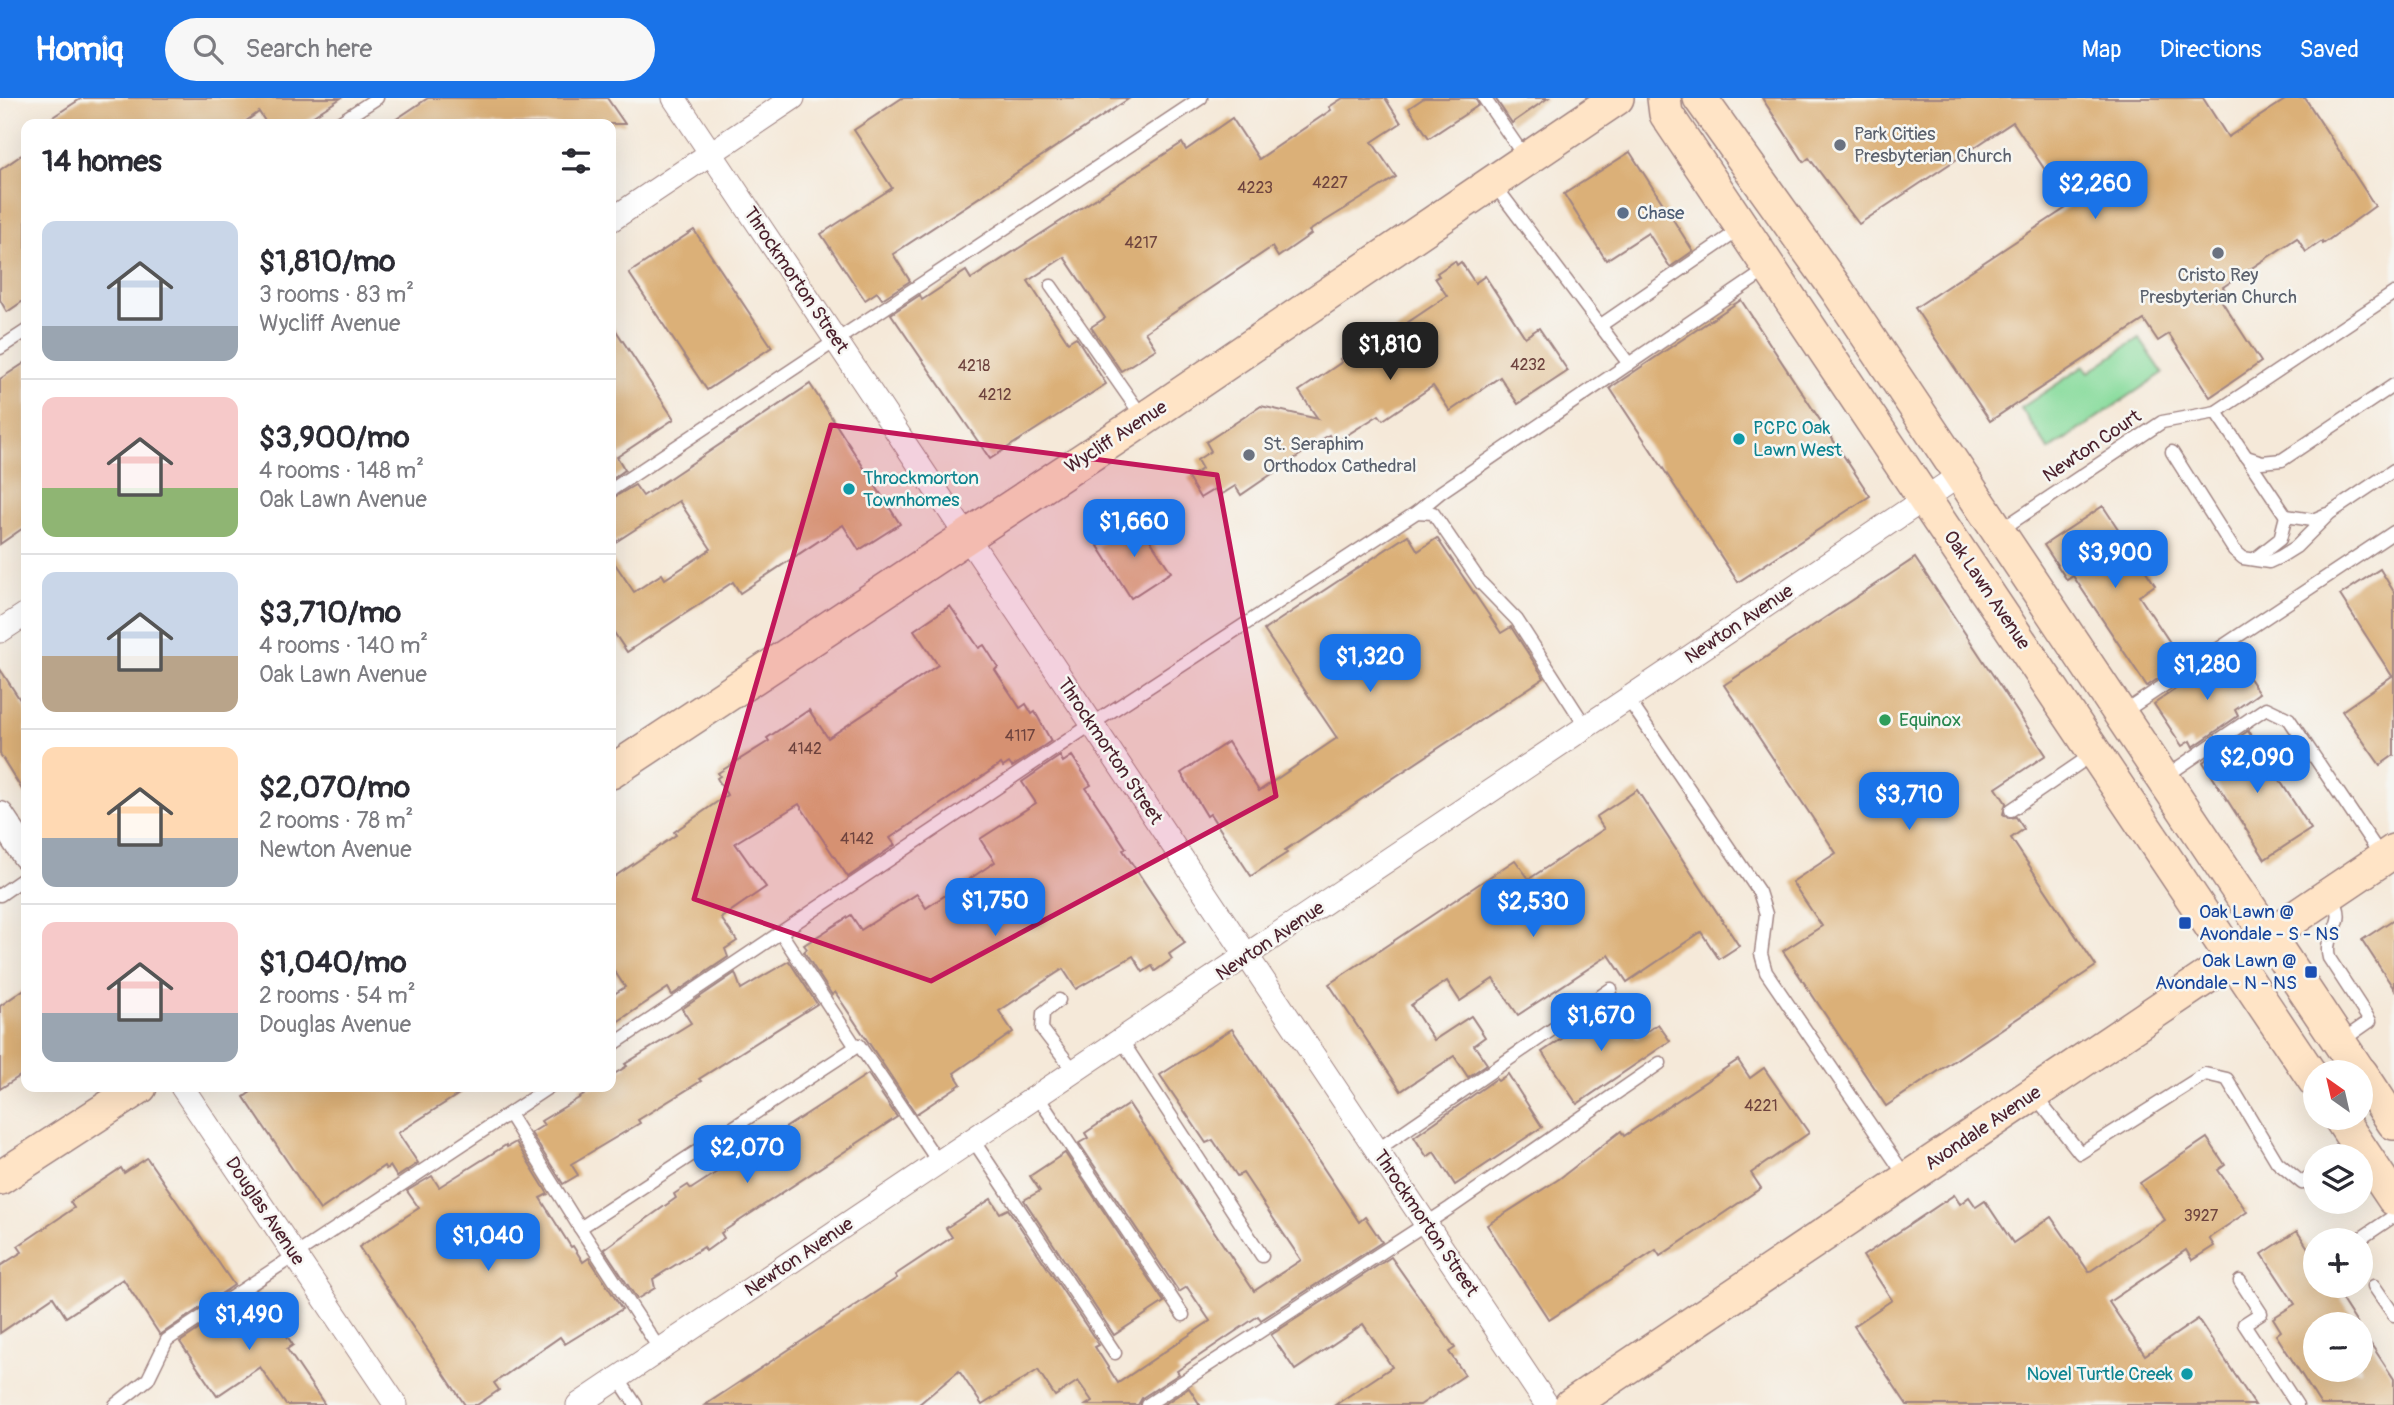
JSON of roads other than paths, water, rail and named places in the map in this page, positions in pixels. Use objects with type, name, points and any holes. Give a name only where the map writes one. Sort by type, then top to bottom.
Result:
[{"type":"main road","name":"Wycliff Avenue","points":[[616,769],[1144,419],[1617,98]]},
{"type":"main road","name":"Oak Lawn Avenue","points":[[1664,98],[1666,114],[2303,1063]]},
{"type":"main road","points":[[1700,98],[1837,290],[2352,1060]]},
{"type":"main road","points":[[1964,555],[1998,532]]},
{"type":"main road","name":"Avondale Avenue","points":[[1571,1405],[2388,855]]},
{"type":"main road","points":[[0,1178],[132,1092]]},
{"type":"main road","points":[[2373,1092],[2394,1123]]},
{"type":"main road","points":[[2346,1130],[2355,1149],[2394,1199]]},
{"type":"street","name":"Throckmorton Street","points":[[674,98],[1547,1405]]},
{"type":"street","points":[[616,217],[793,98]]},
{"type":"street","name":"Newton Avenue","points":[[578,1405],[1960,475]]},
{"type":"street","points":[[0,632],[21,617]]},
{"type":"street","points":[[0,816],[21,848]]},
{"type":"street","name":"Douglas Avenue","points":[[185,1092],[396,1405]]},
{"type":"lane","points":[[345,119],[377,98]]},
{"type":"lane","points":[[616,488],[1201,98]]},
{"type":"lane","points":[[1484,98],[1526,160]]},
{"type":"lane","points":[[1493,183],[1629,364]]},
{"type":"lane","points":[[1601,325],[1743,227]]},
{"type":"lane","points":[[616,1043],[1092,724],[1417,512],[1441,492],[1770,268]]},
{"type":"lane","points":[[1051,286],[1144,419]]},
{"type":"lane","points":[[2330,513],[2313,520],[2286,516],[2216,412],[2394,293]]},
{"type":"lane","points":[[0,348],[21,334]]},
{"type":"lane","points":[[2246,457],[2262,462],[2282,460],[2394,385]]},
{"type":"lane","name":"Newton Court","points":[[1998,532],[2162,422],[2216,412]]},
{"type":"lane","points":[[2172,452],[2234,550],[2243,558],[2269,562],[2296,547],[2330,513],[2394,470]]},
{"type":"lane","points":[[1417,512],[1433,513],[1481,583],[1517,620],[1586,727]]},
{"type":"lane","points":[[2256,558],[2280,539],[2286,516]]},
{"type":"lane","points":[[2120,714],[2394,531]]},
{"type":"lane","points":[[1628,699],[1759,892],[1766,914],[1761,954],[1766,972],[1908,1179]]},
{"type":"lane","points":[[2163,778],[2266,708],[2289,719],[2388,855]]},
{"type":"lane","points":[[2011,810],[2096,752]]},
{"type":"lane","points":[[0,895],[21,880]]},
{"type":"lane","points":[[2331,894],[2339,906],[2340,916],[2326,950],[2370,1021],[2340,1042]]},
{"type":"lane","points":[[781,933],[856,1047]]},
{"type":"lane","points":[[1377,1150],[1611,989]]},
{"type":"lane","points":[[1059,1000],[1043,1013],[1042,1029],[1075,1072]]},
{"type":"lane","points":[[1122,1041],[1262,1256]]},
{"type":"lane","points":[[580,1228],[859,1045],[939,1163]]},
{"type":"lane","points":[[1147,1405],[1426,1223],[1660,1063]]},
{"type":"lane","points":[[2034,1094],[2080,1153],[2205,1074],[2227,1079],[2277,1162],[2303,1182]]},
{"type":"lane","points":[[115,1405],[148,1379],[167,1340],[542,1092]]},
{"type":"lane","points":[[1038,1097],[1183,1315]]},
{"type":"lane","points":[[509,1114],[660,1350]]},
{"type":"lane","points":[[973,1140],[1115,1353]]},
{"type":"lane","points":[[2373,1230],[2394,1216]]},
{"type":"lane","points":[[2239,1281],[2261,1313],[2244,1324],[2297,1405]]},
{"type":"lane","points":[[2374,1286],[2389,1299],[2394,1315]]},
{"type":"lane","points":[[618,1378],[636,1405]]},
{"type":"place","name":"Park Cities Presbyterian Church","points":[[1840,145]]},
{"type":"place","name":"Chase","points":[[1623,213]]},
{"type":"place","name":"Cristo Rey Presbyterian Church","points":[[2218,253]]},
{"type":"place","name":"PCPC Oak Lawn West","points":[[1739,439]]},
{"type":"place","name":"St. Seraphim Orthodox Cathedral","points":[[1249,455]]},
{"type":"place","name":"Throckmorton Townhomes","points":[[849,489]]},
{"type":"place","name":"Equinox","points":[[1885,720]]},
{"type":"place","name":"Oak Lawn @ Avondale - S - NS","points":[[2185,923]]},
{"type":"place","name":"Oak Lawn @ Avondale - N - NS","points":[[2311,972]]},
{"type":"place","name":"Novel Turtle Creek","points":[[2187,1374]]}]
